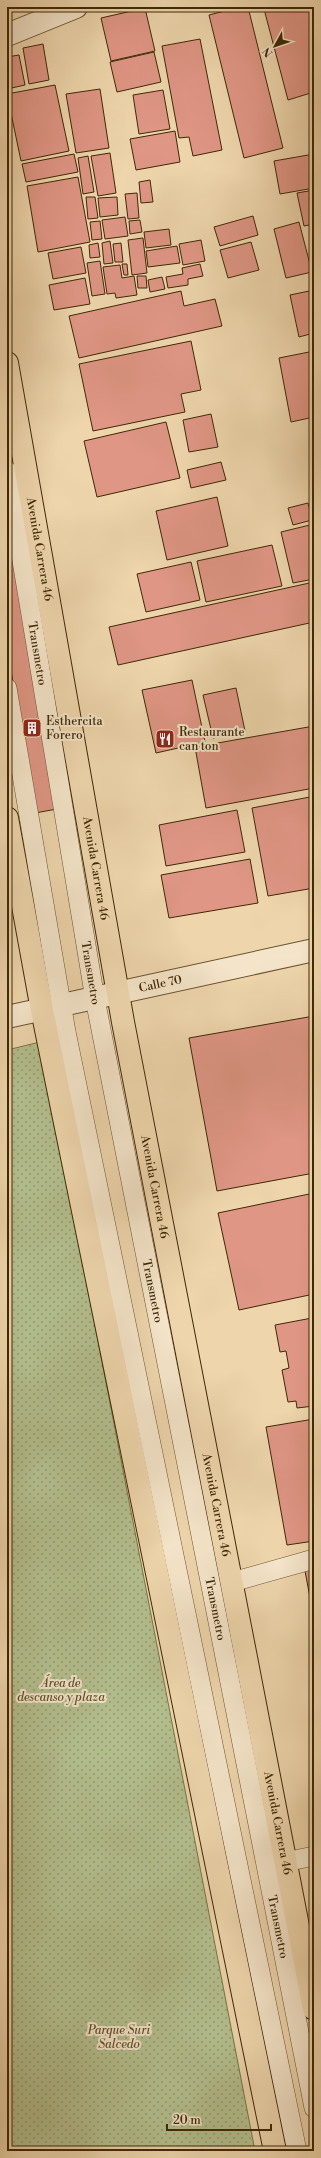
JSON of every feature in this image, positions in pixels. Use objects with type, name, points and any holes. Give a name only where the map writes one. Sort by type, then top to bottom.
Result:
[{"type":"main road","name":"Avenida Carrera 46","points":[[7,363],[119,993],[314,2009]]},
{"type":"main road","points":[[7,818],[51,1008],[275,2151]]},
{"type":"street","points":[[7,35],[76,7]]},
{"type":"street","name":"Calle 70","points":[[7,1017],[314,950]]},
{"type":"lane","name":"Transmetro","points":[[7,471],[95,998],[314,2108]]},
{"type":"lane","points":[[7,688],[51,1008],[296,2151]]},
{"type":"lane","points":[[232,1582],[314,1559]]},
{"type":"lane","points":[[285,1862],[314,1856]]},
{"type":"green space","name":"Parque Suri Salcedo","points":[[40,1042],[255,2151],[7,2151],[7,1050]]},
{"type":"building","points":[[240,7],[248,7],[283,148],[244,158],[209,15]]},
{"type":"building","points":[[272,7],[312,7],[314,92],[288,100],[264,9]]},
{"type":"building","points":[[145,8],[155,51],[111,61],[101,18]]},
{"type":"building","points":[[200,39],[222,150],[193,156],[189,137],[179,138],[162,46]]},
{"type":"building","points":[[43,44],[49,80],[29,84],[23,48]]},
{"type":"building","points":[[154,52],[161,82],[117,92],[110,62]]},
{"type":"building","points":[[19,55],[25,85],[7,89],[7,57]]},
{"type":"building","points":[[55,85],[69,151],[21,161],[7,94]]},
{"type":"building","points":[[100,89],[109,148],[76,153],[66,94]]},
{"type":"building","points":[[163,90],[170,129],[139,134],[133,95]]},
{"type":"building","points":[[175,131],[180,162],[136,170],[130,139]]},
{"type":"building","points":[[110,153],[116,193],[98,196],[91,156]]},
{"type":"building","points":[[74,154],[78,172],[26,182],[22,164]]},
{"type":"building","points":[[314,154],[314,188],[280,194],[274,161]]},
{"type":"building","points":[[88,156],[94,192],[83,194],[78,158]]},
{"type":"building","points":[[78,177],[90,242],[38,252],[27,186]]},
{"type":"building","points":[[150,180],[153,202],[141,203],[139,182]]},
{"type":"building","points":[[314,190],[314,224],[304,226],[297,193]]},
{"type":"building","points":[[137,193],[139,218],[128,219],[125,194]]},
{"type":"building","points":[[86,197],[95,197],[98,218],[88,219]]},
{"type":"building","points":[[117,197],[118,215],[100,217],[98,198]]},
{"type":"building","points":[[253,216],[258,235],[220,246],[214,227]]},
{"type":"building","points":[[125,217],[128,236],[105,239],[102,220]]},
{"type":"building","points":[[140,220],[142,232],[130,234],[129,221]]},
{"type":"building","points":[[100,221],[102,239],[92,240],[90,222]]},
{"type":"building","points":[[299,222],[312,272],[286,278],[274,229]]},
{"type":"building","points":[[169,229],[171,245],[146,248],[144,232]]},
{"type":"building","points":[[143,238],[147,273],[132,275],[128,240]]},
{"type":"building","points":[[201,240],[205,261],[183,265],[179,244]]},
{"type":"building","points":[[110,241],[113,263],[104,264],[102,243]]},
{"type":"building","points":[[251,242],[259,270],[228,278],[220,250]]},
{"type":"building","points":[[98,243],[100,257],[90,258],[89,245]]},
{"type":"building","points":[[121,243],[123,262],[115,262],[113,244]]},
{"type":"building","points":[[177,246],[180,263],[148,267],[146,251]]},
{"type":"building","points":[[81,247],[86,273],[53,279],[48,253]]},
{"type":"building","points":[[100,261],[105,294],[92,296],[87,263]]},
{"type":"building","points":[[122,264],[127,264],[128,275],[124,275]]},
{"type":"building","points":[[200,264],[203,276],[188,279],[188,285],[168,288],[166,277],[183,274],[182,268]]},
{"type":"building","points":[[120,265],[122,278],[134,276],[137,295],[116,298],[115,293],[107,294],[103,267]]},
{"type":"building","points":[[137,276],[146,276],[147,288],[138,288]]},
{"type":"building","points":[[162,277],[165,289],[150,292],[148,280]]},
{"type":"building","points":[[85,278],[90,304],[54,310],[49,285]]},
{"type":"building","points":[[314,290],[314,333],[299,337],[290,295]]},
{"type":"building","points":[[181,291],[184,306],[215,299],[222,326],[79,358],[69,316]]},
{"type":"building","points":[[191,341],[201,390],[181,394],[185,412],[93,431],[79,364]]},
{"type":"building","points":[[314,351],[314,417],[291,422],[279,358]]},
{"type":"building","points":[[211,414],[218,447],[189,452],[183,420]]},
{"type":"building","points":[[166,422],[180,478],[97,497],[84,441]]},
{"type":"building","points":[[221,462],[226,480],[191,488],[187,470]]},
{"type":"building","points":[[217,497],[228,546],[167,560],[156,511]]},
{"type":"building","points":[[308,503],[312,520],[293,525],[288,508]]},
{"type":"building","name":"Esthercita Forero","points":[[7,510],[57,809],[35,813],[7,647]]},
{"type":"building","points":[[314,524],[314,579],[293,583],[281,532]]},
{"type":"building","points":[[272,545],[282,586],[206,602],[197,561]]},
{"type":"building","points":[[191,562],[200,600],[146,612],[137,574]]},
{"type":"building","points":[[314,582],[314,622],[118,665],[109,627]]},
{"type":"building","points":[[192,680],[205,742],[156,753],[142,690]]},
{"type":"building","points":[[236,688],[245,731],[213,738],[203,695]]},
{"type":"building","points":[[314,726],[314,788],[206,808],[195,747]]},
{"type":"building","points":[[310,797],[314,817],[314,888],[268,896],[252,808]]},
{"type":"building","points":[[237,810],[245,852],[166,866],[159,825]]},
{"type":"building","points":[[250,859],[258,903],[169,918],[161,875]]},
{"type":"building","points":[[314,1016],[314,1173],[217,1191],[189,1038]]},
{"type":"building","points":[[314,1193],[314,1294],[239,1310],[218,1213]]},
{"type":"building","points":[[314,1318],[314,1406],[297,1408],[296,1401],[288,1402],[282,1370],[289,1368],[286,1351],[280,1352],[275,1325]]},
{"type":"building","points":[[314,1419],[314,1541],[287,1545],[266,1427]]},
{"type":"building","points":[[314,1569],[314,1619],[305,1571]]},
{"type":"place","name":"Esthercita Forero","points":[[32,728]]},
{"type":"place","name":"Restaurante can ton","points":[[165,739]]},
{"type":"park label","name":"Área de descanso y plaza","points":[[61,1690]]}]
